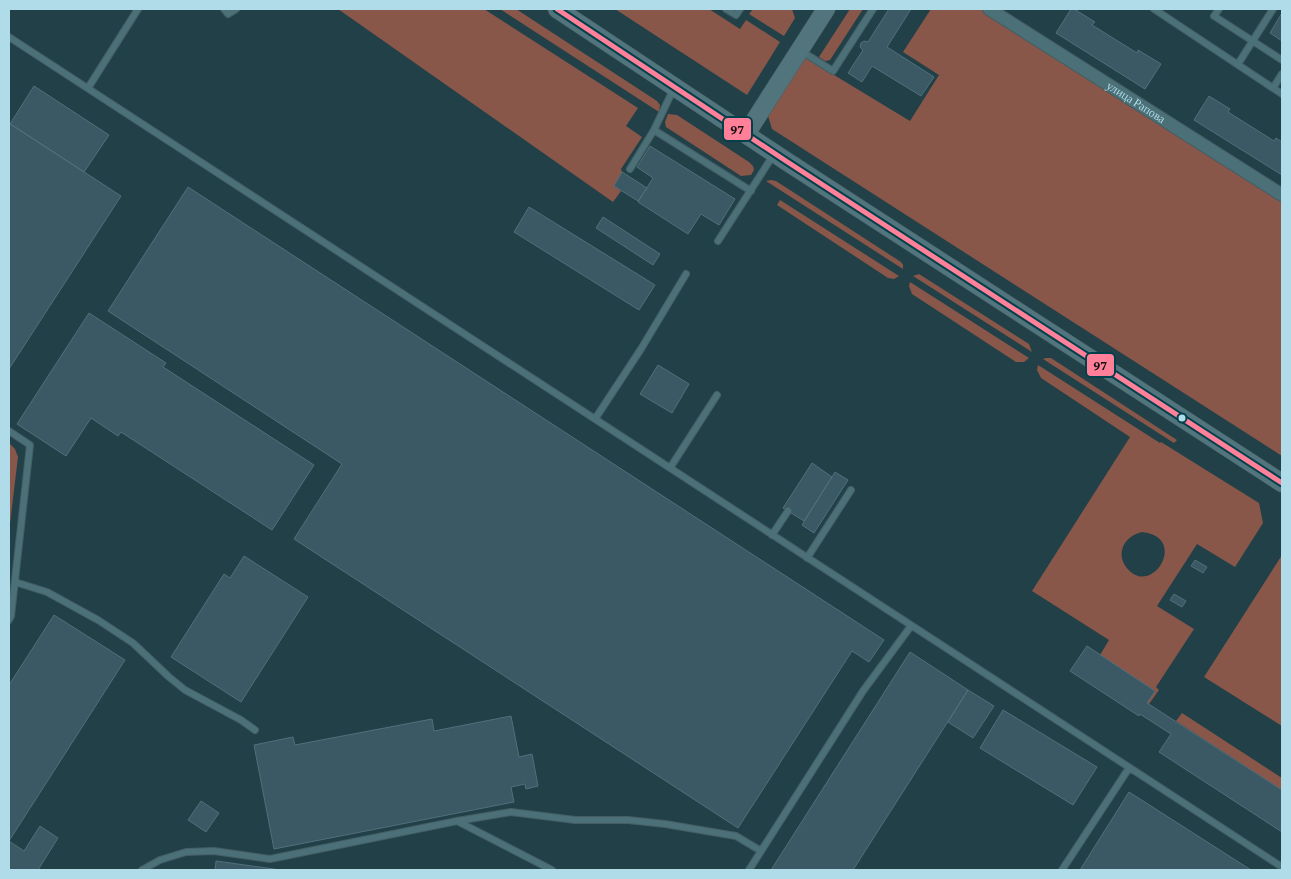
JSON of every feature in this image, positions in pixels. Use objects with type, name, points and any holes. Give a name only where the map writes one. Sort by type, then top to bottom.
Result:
[{"type":"main road","points":[[557,9],[1282,483]]},
{"type":"main road","points":[[746,134],[826,9]]},
{"type":"street","name":"улица Рапова","points":[[989,9],[1282,194]]},
{"type":"lane","points":[[88,88],[138,9]]},
{"type":"lane","points":[[224,9],[228,14],[236,9]]},
{"type":"lane","points":[[726,9],[736,16],[740,9]]},
{"type":"lane","points":[[799,50],[833,70],[873,9]]},
{"type":"lane","points":[[1154,9],[1282,94]]},
{"type":"lane","points":[[1219,9],[1214,16],[1282,60]]},
{"type":"lane","points":[[1238,64],[1273,9]]},
{"type":"lane","points":[[9,37],[1282,867]]},
{"type":"lane","points":[[1273,88],[1282,74]]},
{"type":"lane","points":[[630,169],[654,130],[674,87]]},
{"type":"lane","points":[[654,130],[750,191]]},
{"type":"lane","points":[[718,241],[775,153]]},
{"type":"lane","points":[[595,419],[641,349],[686,274]]},
{"type":"lane","points":[[670,468],[716,395]]},
{"type":"lane","points":[[9,431],[30,445],[11,616],[9,620]]},
{"type":"lane","points":[[807,558],[851,490]]},
{"type":"lane","points":[[772,535],[788,511]]},
{"type":"lane","points":[[15,582],[47,592],[98,620],[133,643],[185,690],[241,720],[255,730]]},
{"type":"lane","points":[[749,870],[864,691],[911,626]]},
{"type":"lane","points":[[1062,870],[1129,768]]},
{"type":"lane","points":[[142,870],[160,860],[186,852],[214,851],[270,859],[457,821],[511,812],[576,820],[628,820],[665,824],[736,836],[761,851]]},
{"type":"lane","points":[[457,821],[552,870]]},
{"type":"shaded area","points":[[338,9],[484,9],[638,108],[626,126],[642,137],[621,169],[622,172],[614,186],[621,191],[613,202]]},
{"type":"shaded area","points":[[500,9],[516,9],[657,101],[660,105],[659,112]]},
{"type":"shaded area","points":[[615,9],[709,9],[740,29],[746,20],[780,42],[747,95]]},
{"type":"shaded area","points":[[753,9],[792,9],[795,18],[784,36],[749,14]]},
{"type":"shaded area","points":[[850,9],[863,9],[830,60],[825,61],[819,57]]},
{"type":"shaded area","points":[[931,9],[981,9],[1282,200],[1282,456],[772,129],[768,116],[802,59],[806,58],[910,121],[939,75],[903,52]]},
{"type":"shaded area","points":[[668,114],[677,115],[749,162],[754,170],[751,175],[741,176],[666,127],[665,122]]},
{"type":"shaded area","points":[[766,181],[776,181],[901,262],[903,269]]},
{"type":"shaded area","points":[[780,200],[899,276],[894,279],[888,278],[777,205]]},
{"type":"shaded area","points":[[919,274],[1029,344],[1032,352],[913,276]]},
{"type":"shaded area","points":[[910,282],[1029,358],[1024,362],[1016,362],[912,294],[909,286]]},
{"type":"shaded area","points":[[1051,358],[1177,440],[1174,443],[1043,359]]},
{"type":"shaded area","points":[[1038,365],[1160,443],[1259,503],[1263,523],[1235,567],[1197,544],[1157,606],[1194,629],[1156,687],[1159,690],[1149,704],[1147,703],[1155,691],[1100,655],[1109,640],[1032,591],[1130,437],[1041,378],[1037,370]],"holes":[[[1142,532],[1156,536],[1163,544],[1165,554],[1161,564],[1155,572],[1146,576],[1136,575],[1126,567],[1123,561],[1122,550],[1124,545],[1131,537]]]},
{"type":"shaded area","points":[[9,443],[15,449],[18,457],[9,532]]},
{"type":"shaded area","points":[[1282,555],[1282,726],[1204,677]]},
{"type":"shaded area","points":[[1182,713],[1282,778],[1282,790],[1176,721]]},
{"type":"building","points":[[889,9],[911,9],[887,47],[934,77],[921,96],[872,66],[862,82],[848,73],[863,50],[860,47],[861,43],[864,41],[868,42]]},
{"type":"building","points":[[1071,9],[1095,22],[1092,25],[1137,53],[1138,50],[1161,64],[1145,89],[1056,33]]},
{"type":"building","points":[[1282,13],[1282,41],[1270,33]]},
{"type":"building","points":[[34,86],[109,135],[84,172],[10,124]]},
{"type":"building","points":[[1209,96],[1230,109],[1228,112],[1274,141],[1276,138],[1282,142],[1282,175],[1194,120]]},
{"type":"building","points":[[9,123],[121,196],[9,369]]},
{"type":"building","points":[[650,146],[735,199],[719,225],[701,214],[688,234],[638,202],[653,178],[637,167]]},
{"type":"building","points":[[622,172],[647,188],[638,201],[614,186]]},
{"type":"building","points":[[188,187],[884,640],[869,662],[852,651],[738,828],[294,539],[342,464],[108,311]]},
{"type":"building","points":[[529,207],[655,285],[639,310],[514,232]]},
{"type":"building","points":[[603,217],[660,254],[653,265],[596,228]]},
{"type":"building","points":[[89,313],[166,363],[163,367],[314,465],[272,530],[121,432],[118,436],[91,418],[66,456],[17,424]]},
{"type":"building","points":[[658,365],[689,384],[672,413],[640,394]]},
{"type":"building","points":[[812,463],[832,477],[804,521],[783,508]]},
{"type":"building","points":[[835,472],[848,480],[814,533],[802,525]]},
{"type":"building","points":[[244,556],[308,597],[241,702],[171,657],[224,574],[230,578]]},
{"type":"building","points":[[1195,560],[1207,567],[1203,573],[1191,566]]},
{"type":"building","points":[[1174,594],[1186,601],[1182,607],[1170,600]]},
{"type":"building","points":[[54,615],[125,660],[9,841],[9,685]]},
{"type":"building","points":[[1087,646],[1155,691],[1147,703],[1282,790],[1282,832],[1159,752],[1171,734],[1140,714],[1139,716],[1070,671]]},
{"type":"building","points":[[910,652],[968,690],[853,870],[771,870]]},
{"type":"building","points":[[968,690],[994,706],[973,738],[948,722]]},
{"type":"building","points":[[1003,710],[1097,767],[1073,805],[980,748]]},
{"type":"building","points":[[511,716],[519,757],[532,754],[538,786],[526,789],[525,784],[511,787],[514,802],[274,849],[254,745],[293,737],[295,745],[432,719],[434,731]]},
{"type":"building","points":[[1129,792],[1251,870],[1080,870]]},
{"type":"building","points":[[201,801],[219,813],[206,832],[188,820]]},
{"type":"building","points":[[40,826],[58,838],[38,870],[9,870],[9,841],[24,851]]},
{"type":"building","points":[[216,861],[281,870],[215,870]]},
{"type":"transit line","name":"97","points":[[557,9],[786,161],[1282,483]]}]
